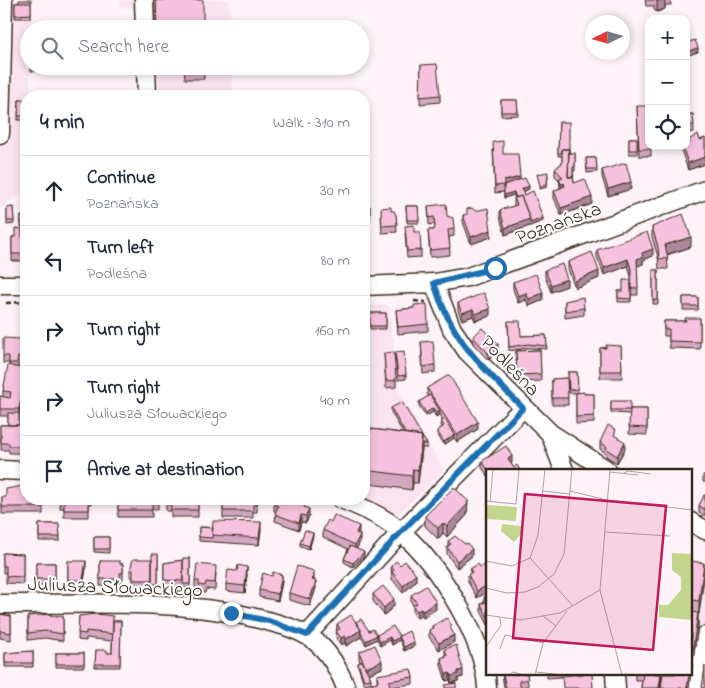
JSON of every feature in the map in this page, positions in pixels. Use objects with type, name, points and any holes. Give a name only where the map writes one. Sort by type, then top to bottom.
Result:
[{"type":"street","points":[[0,134],[3,0]]},
{"type":"street","points":[[144,0],[145,20]]},
{"type":"street","points":[[146,75],[147,90]]},
{"type":"street","name":"Poznańska","points":[[370,286],[434,283],[495,268],[705,190]]},
{"type":"street","name":"Podleśna","points":[[434,283],[452,329],[466,350],[550,433],[564,469]]},
{"type":"street","points":[[0,285],[20,285]]},
{"type":"street","points":[[307,635],[401,532],[523,408]]},
{"type":"street","points":[[550,433],[605,469]]},
{"type":"street","points":[[0,470],[20,471]]},
{"type":"street","points":[[355,505],[375,514],[401,532],[447,586],[464,614],[477,646],[487,688]]},
{"type":"street","points":[[692,523],[705,530]]},
{"type":"street","name":"Juliusza Słowackiego","points":[[0,604],[124,604],[195,608],[269,621],[307,635],[325,650],[337,668],[346,688]]},
{"type":"street","points":[[698,688],[705,636]]},
{"type":"path","points":[[6,303],[20,302]]},
{"type":"shaded area","points":[[0,0],[31,0],[31,20],[20,20],[20,75],[30,75],[30,90],[20,90],[20,194],[0,208]]},
{"type":"shaded area","points":[[120,0],[229,0],[230,20],[156,20],[156,7],[120,7]]},
{"type":"shaded area","points":[[158,75],[232,75],[233,90],[159,90]]},
{"type":"shaded area","points":[[370,305],[389,305],[399,392],[444,470],[396,517],[369,505]]},
{"type":"shaded area","points":[[705,573],[705,688],[626,688],[625,676],[692,676],[692,619],[700,620]]},
{"type":"building","points":[[156,0],[203,0],[203,20],[157,20]]},
{"type":"building","points":[[15,3],[31,3],[31,14],[15,15]]},
{"type":"building","points":[[695,40],[698,48],[690,51],[690,42]]},
{"type":"building","points":[[437,64],[440,95],[420,97],[421,65]]},
{"type":"building","points":[[19,100],[20,100],[20,116],[18,116]]},
{"type":"building","points":[[501,100],[517,100],[518,112],[501,112]]},
{"type":"building","points":[[637,106],[645,106],[645,149],[639,149]]},
{"type":"building","points":[[690,114],[693,114],[694,125],[690,126]]},
{"type":"building","points":[[559,122],[569,122],[569,149],[562,149],[562,153],[558,153]]},
{"type":"building","points":[[698,134],[700,140],[705,138],[705,157],[688,163],[683,150],[690,150],[690,139]]},
{"type":"building","points":[[629,138],[637,138],[637,150],[629,150]]},
{"type":"building","points":[[503,141],[503,154],[518,154],[520,177],[504,181],[504,185],[495,186],[493,142]]},
{"type":"building","points":[[562,149],[569,149],[568,177],[573,177],[574,183],[585,179],[592,197],[561,208],[554,191],[565,186],[564,183],[561,184],[559,178],[563,177],[555,169],[562,163]]},
{"type":"building","points":[[569,153],[575,153],[573,177],[568,177]]},
{"type":"building","points":[[586,158],[596,158],[597,169],[587,169]]},
{"type":"building","points":[[626,163],[631,182],[608,189],[602,170]]},
{"type":"building","points":[[548,172],[547,184],[540,186],[537,174]]},
{"type":"building","points":[[525,178],[529,186],[522,189],[524,195],[533,191],[543,218],[530,223],[521,196],[516,198],[514,192],[504,195],[504,185]]},
{"type":"building","points":[[521,196],[530,219],[505,228],[500,210],[517,205],[514,198]]},
{"type":"building","points":[[446,204],[447,216],[453,218],[454,229],[448,230],[450,248],[430,250],[428,230],[434,230],[435,226],[434,217],[429,218],[428,206]]},
{"type":"building","points":[[406,206],[418,206],[419,220],[407,220]]},
{"type":"building","points":[[13,207],[14,221],[7,221],[7,208]]},
{"type":"building","points":[[391,207],[391,211],[394,211],[396,215],[397,225],[382,226],[381,208]]},
{"type":"building","points":[[472,208],[475,211],[488,208],[491,230],[471,237],[463,215],[467,214],[467,209]]},
{"type":"building","points":[[683,214],[691,237],[665,245],[668,258],[659,259],[658,247],[652,227]]},
{"type":"building","points":[[414,225],[414,232],[420,232],[421,250],[407,251],[405,226]]},
{"type":"building","points":[[15,228],[20,229],[20,254],[12,254],[12,237],[15,237]]},
{"type":"building","points":[[647,232],[653,249],[642,253],[643,257],[637,259],[638,288],[631,288],[631,269],[628,259],[604,268],[597,250]]},
{"type":"building","points":[[592,252],[599,271],[575,281],[568,262]]},
{"type":"building","points":[[562,264],[567,279],[551,285],[545,270]]},
{"type":"building","points":[[653,270],[658,270],[658,300],[653,300]]},
{"type":"building","points":[[536,274],[543,293],[529,299],[526,293],[518,296],[513,282]]},
{"type":"building","points":[[623,280],[631,280],[631,299],[618,298],[618,291],[623,291]]},
{"type":"building","points":[[484,293],[490,309],[475,314],[473,309],[462,313],[458,303]]},
{"type":"building","points":[[583,297],[584,308],[565,311],[565,301]]},
{"type":"building","points":[[683,297],[698,297],[698,306],[683,306]]},
{"type":"building","points":[[427,304],[428,324],[398,327],[396,310]]},
{"type":"building","points":[[370,313],[386,313],[386,326],[370,326]]},
{"type":"building","points":[[685,318],[700,318],[700,342],[669,341],[669,329],[664,329],[664,321],[686,321]]},
{"type":"building","points":[[508,321],[520,321],[521,336],[546,335],[547,346],[528,344],[509,347]]},
{"type":"building","points":[[482,328],[498,344],[488,353],[473,337]]},
{"type":"building","points":[[3,338],[20,339],[20,357],[18,357],[17,363],[9,363],[9,356],[3,356]]},
{"type":"building","points":[[433,341],[435,365],[423,367],[421,342]]},
{"type":"building","points":[[606,345],[621,346],[622,371],[600,371],[600,348],[606,348]]},
{"type":"building","points":[[540,350],[541,374],[517,375],[516,351]]},
{"type":"building","points":[[404,351],[406,375],[398,376],[395,352]]},
{"type":"building","points":[[394,352],[396,380],[386,381],[384,353]]},
{"type":"building","points":[[8,365],[20,368],[19,409],[0,409],[0,396],[10,398],[11,392],[3,391]]},
{"type":"building","points":[[568,372],[577,372],[578,389],[569,390]]},
{"type":"building","points":[[449,375],[478,422],[457,435],[427,388]]},
{"type":"building","points":[[567,378],[568,398],[552,398],[552,379]]},
{"type":"building","points":[[584,392],[584,394],[594,394],[594,416],[576,417],[576,393]]},
{"type":"building","points":[[430,395],[440,411],[436,413],[433,408],[426,413],[419,402]]},
{"type":"building","points":[[611,401],[630,401],[630,410],[611,410]]},
{"type":"building","points":[[402,402],[422,436],[405,433],[391,408]]},
{"type":"building","points":[[630,409],[647,409],[647,428],[629,427]]},
{"type":"building","points":[[8,413],[19,413],[19,425],[8,425]]},
{"type":"building","points":[[445,419],[454,435],[444,442],[437,431],[444,426],[441,421]]},
{"type":"building","points":[[0,425],[20,425],[20,446],[9,446],[9,443],[1,443]]},
{"type":"building","points":[[608,425],[616,430],[614,435],[625,442],[617,456],[606,449],[607,447],[600,442]]},
{"type":"building","points":[[370,429],[422,436],[418,470],[413,469],[412,476],[370,471]]},
{"type":"building","points":[[422,437],[427,444],[422,444]]},
{"type":"building","points":[[506,446],[512,456],[508,459],[514,468],[517,465],[519,469],[487,469],[482,461]]},
{"type":"building","points":[[20,487],[20,505],[43,505],[43,507],[2,507],[2,497],[6,497],[6,489]]},
{"type":"building","points":[[454,487],[468,501],[467,505],[447,526],[443,523],[438,528],[425,516]]},
{"type":"building","points":[[705,495],[705,509],[699,506]]},
{"type":"building","points":[[64,505],[89,505],[89,510],[64,510]]},
{"type":"building","points":[[118,505],[152,505],[152,510],[118,510]]},
{"type":"building","points":[[171,505],[198,505],[198,510],[171,510]]},
{"type":"building","points":[[223,505],[253,505],[253,511],[223,511]]},
{"type":"building","points":[[276,505],[305,505],[304,507],[309,509],[306,516],[301,515],[299,523],[275,514],[278,506]]},
{"type":"building","points":[[334,515],[359,526],[356,533],[360,535],[355,545],[323,530],[328,520],[331,522]]},
{"type":"building","points":[[213,521],[261,522],[259,538],[212,535]]},
{"type":"building","points":[[39,524],[59,524],[60,537],[39,537]]},
{"type":"building","points":[[199,527],[213,528],[212,538],[199,537]]},
{"type":"building","points":[[305,530],[313,533],[309,546],[300,543]]},
{"type":"building","points":[[455,536],[465,544],[467,543],[472,549],[457,561],[447,547],[451,544],[448,541]]},
{"type":"building","points":[[94,537],[109,537],[109,549],[94,549]]},
{"type":"building","points":[[350,546],[364,552],[353,563],[344,559]]},
{"type":"building","points":[[3,553],[23,554],[23,577],[6,576],[6,566],[3,566]]},
{"type":"building","points":[[152,554],[158,554],[158,584],[152,584]]},
{"type":"building","points":[[183,558],[190,558],[190,584],[183,584]]},
{"type":"building","points":[[133,559],[152,559],[152,580],[133,580],[133,570],[130,570]]},
{"type":"building","points":[[183,560],[183,581],[164,580],[164,563]]},
{"type":"building","points":[[68,561],[86,561],[83,580],[68,580]]},
{"type":"building","points":[[100,561],[120,561],[120,564],[123,564],[123,573],[120,573],[120,579],[100,579]]},
{"type":"building","points":[[396,561],[400,565],[405,561],[416,574],[403,586],[392,572],[394,570],[391,566]]},
{"type":"building","points":[[692,561],[704,563],[699,601],[692,600]]},
{"type":"building","points":[[36,563],[55,563],[55,579],[36,579]]},
{"type":"building","points":[[197,564],[216,566],[215,583],[206,582],[205,586],[199,585],[199,581],[195,581]]},
{"type":"building","points":[[478,564],[480,567],[483,565],[486,569],[486,586],[477,591],[468,575],[472,572],[470,569]]},
{"type":"building","points":[[238,565],[247,567],[245,586],[226,584],[228,570],[237,571]]},
{"type":"building","points":[[297,566],[314,571],[312,580],[316,581],[310,599],[289,593]]},
{"type":"building","points":[[273,572],[282,575],[278,594],[259,590],[263,573],[272,576]]},
{"type":"building","points":[[383,586],[394,599],[384,608],[373,594]]},
{"type":"building","points":[[426,586],[436,602],[423,611],[421,609],[417,611],[413,606],[417,603],[411,595]]},
{"type":"building","points":[[486,602],[486,614],[481,604]]},
{"type":"building","points":[[692,612],[698,613],[692,652]]},
{"type":"building","points":[[0,614],[11,616],[11,633],[0,631]]},
{"type":"building","points":[[51,614],[51,616],[63,616],[63,634],[45,631],[28,633],[28,616]]},
{"type":"building","points":[[96,614],[113,616],[113,634],[86,631],[86,634],[78,633],[79,616]]},
{"type":"building","points":[[351,615],[361,630],[346,639],[345,636],[341,638],[336,631],[340,629],[337,624]]},
{"type":"building","points":[[447,618],[452,626],[450,627],[454,635],[439,643],[429,630],[433,628],[432,626]]},
{"type":"building","points":[[361,619],[369,631],[373,629],[377,635],[366,641],[356,622]]},
{"type":"building","points":[[113,621],[121,621],[120,664],[95,664],[96,650],[107,650],[107,653],[112,653]]},
{"type":"building","points":[[393,626],[400,637],[392,641],[390,637],[380,642],[377,635]]},
{"type":"building","points":[[409,631],[414,642],[404,647],[399,636]]},
{"type":"building","points":[[375,645],[382,661],[366,668],[359,652]]},
{"type":"building","points":[[456,645],[463,670],[451,676],[450,673],[446,674],[441,658],[447,656],[445,649]]},
{"type":"building","points":[[33,651],[33,663],[5,663],[5,653]]},
{"type":"building","points":[[56,653],[84,653],[84,664],[56,664]]},
{"type":"building","points":[[362,661],[371,679],[364,680],[358,663]]},
{"type":"building","points":[[705,666],[705,688],[702,688]]},
{"type":"building","points":[[411,669],[413,677],[389,681],[390,688],[372,688],[372,683],[378,682],[377,675]]},
{"type":"building","points":[[503,676],[527,676],[528,679],[519,681],[521,688],[506,688]]},
{"type":"building","points":[[562,676],[592,676],[593,688],[563,688]]},
{"type":"building","points":[[643,676],[661,676],[659,688],[641,688]]},
{"type":"building","points":[[663,676],[689,676],[687,688],[661,688]]},
{"type":"building","points":[[456,683],[456,688],[445,688],[445,685]]},
{"type":"route","points":[[231,613],[269,621],[307,635],[401,532],[523,408],[466,350],[452,329],[440,303],[434,283],[468,277],[495,268]]}]
